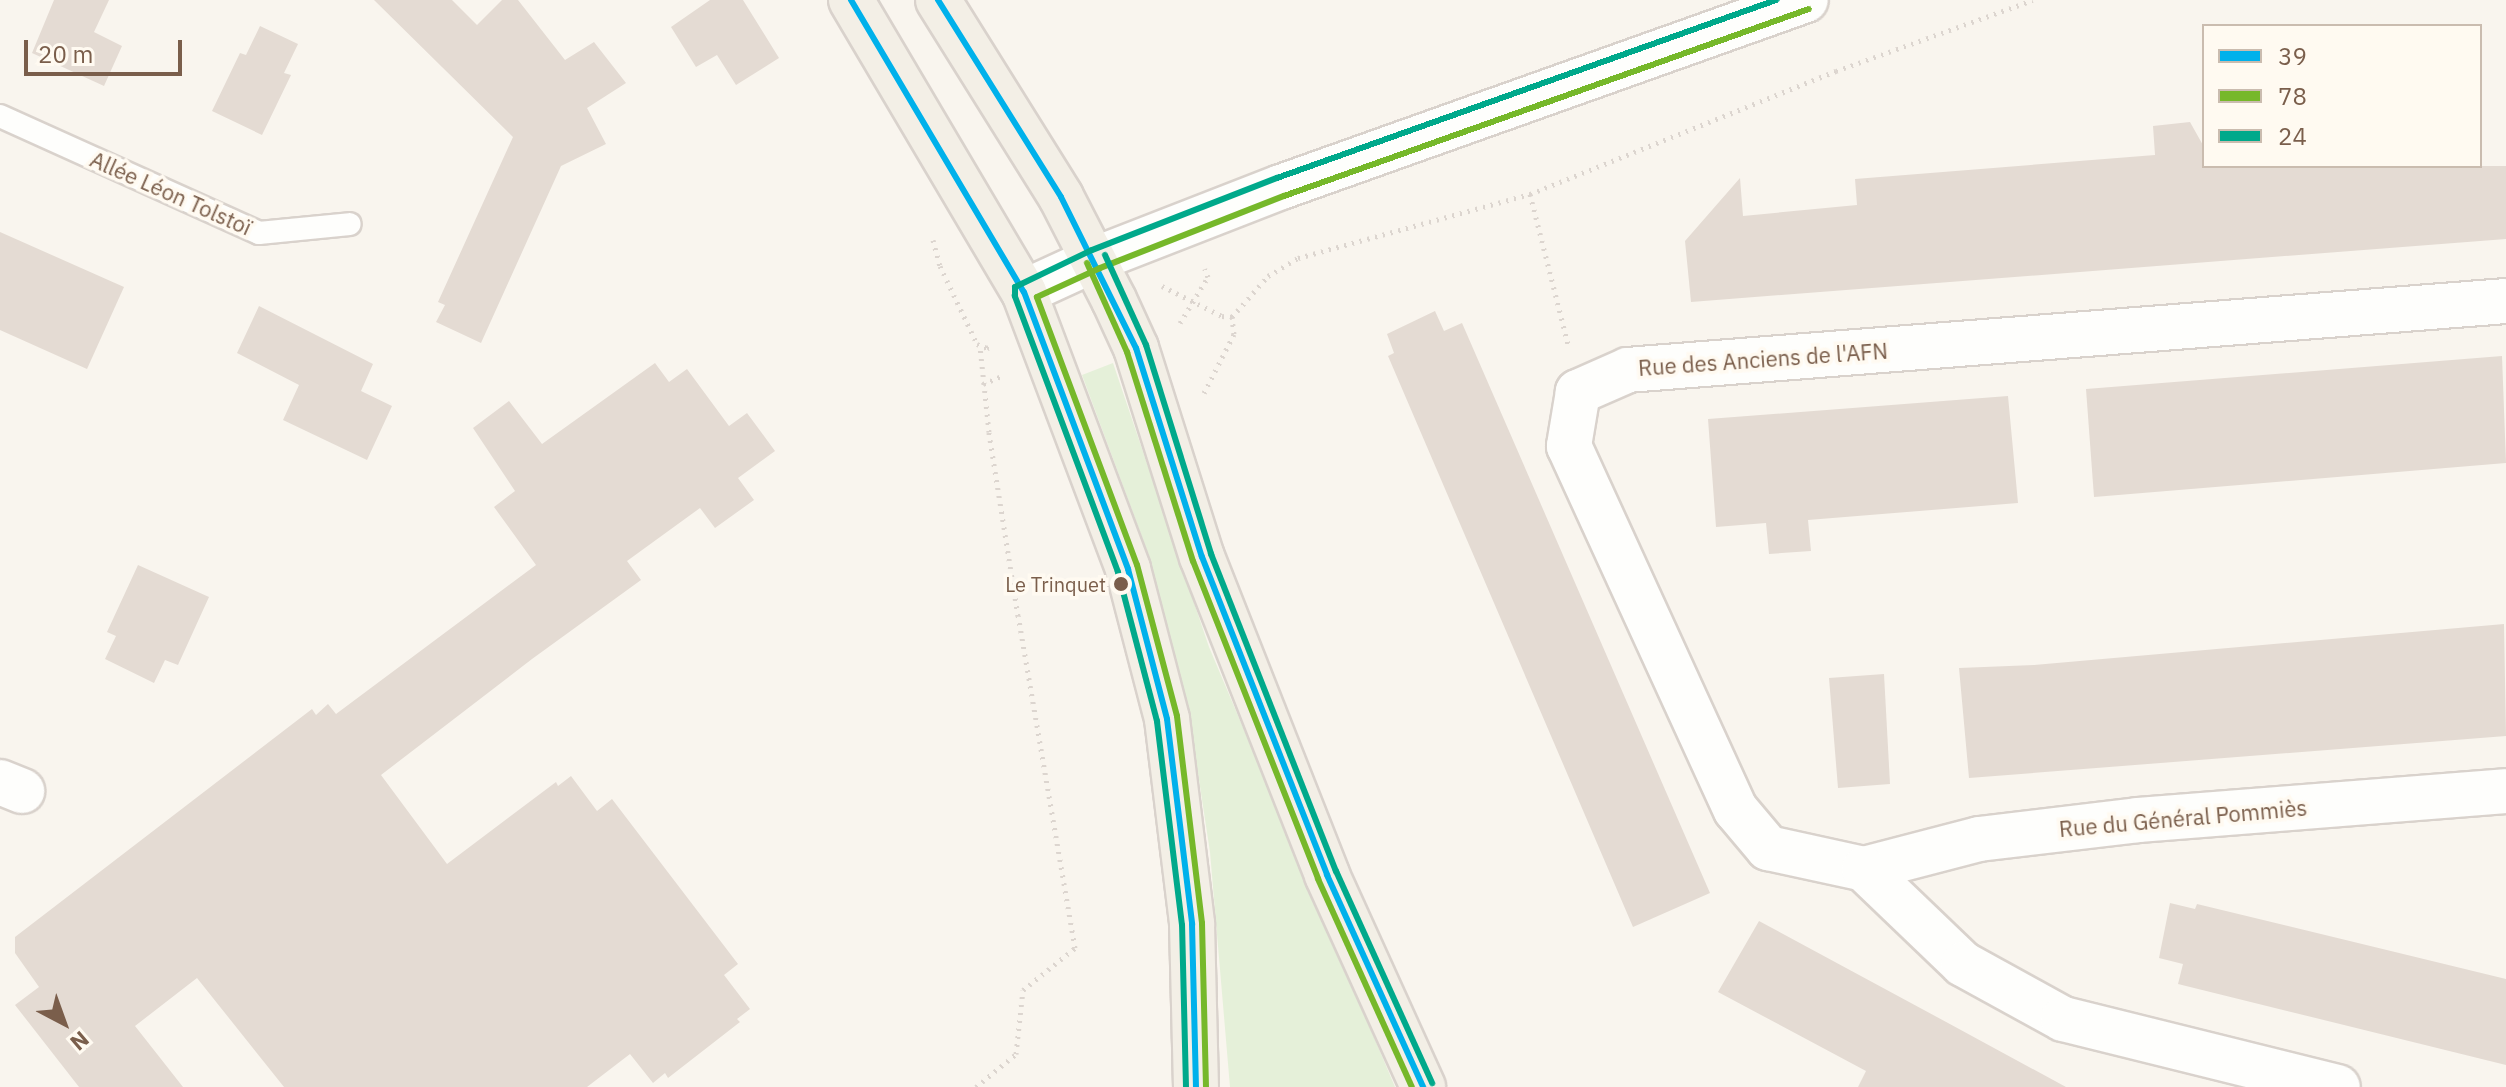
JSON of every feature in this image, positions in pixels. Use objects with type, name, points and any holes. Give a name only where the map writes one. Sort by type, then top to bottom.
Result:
[{"type":"main road","points":[[851,0],[1024,292],[1128,569],[1167,719],[1192,924],[1196,1087]]},
{"type":"main road","points":[[938,0],[1061,197],[1096,259],[1136,348],[1207,571],[1327,875],[1423,1087]]},
{"type":"street","points":[[1024,292],[1096,259],[1281,187],[1806,0]]},
{"type":"street","name":"Rue des Anciens de l'AFN","points":[[1578,392],[1628,370],[2506,301]]},
{"type":"street","points":[[1578,392],[1569,446],[1736,810],[1768,848],[1864,869],[1963,964],[2063,1019],[2338,1087]]},
{"type":"street","name":"Rue du Général Pommiès","points":[[1864,869],[1979,839],[2138,820],[2506,791]]},
{"type":"lane","name":"Allée Léon Tolstoï","points":[[0,116],[259,233],[350,224]]},
{"type":"path","points":[[1114,300],[1155,282],[1222,316],[1232,317],[1268,276],[1298,258],[1530,194],[1836,71],[2033,0]]},
{"type":"path","points":[[1530,194],[1578,392]]},
{"type":"path","points":[[976,1087],[1016,1054],[1023,990],[1075,948],[1008,555],[989,432],[980,347]]},
{"type":"green space","points":[[1113,363],[1209,647],[1395,1087],[1230,1087],[1210,852],[1187,701],[1149,556],[1082,375]]},
{"type":"building","points":[[54,0],[109,0],[94,32],[122,46],[104,86],[32,53]]},
{"type":"building","points":[[374,0],[452,0],[477,25],[502,0],[518,0],[565,60],[594,42],[626,83],[587,108],[606,144],[561,166],[481,343],[436,322],[445,305],[438,302],[513,137]]},
{"type":"building","points":[[710,0],[743,0],[779,58],[736,85],[717,55],[696,67],[671,27]]},
{"type":"building","points":[[260,26],[298,44],[284,73],[291,75],[262,135],[212,111],[240,53],[246,55]]},
{"type":"building","points":[[2190,122],[2202,143],[2202,168],[2506,166],[2506,239],[1691,302],[1685,241],[1740,178],[1743,216],[1857,205],[1855,179],[2155,155],[2153,126]]},
{"type":"building","points":[[0,232],[124,287],[87,369],[0,330]]},
{"type":"building","points":[[259,306],[373,364],[361,391],[392,406],[367,460],[283,420],[299,385],[237,353]]},
{"type":"building","points":[[1435,311],[1444,331],[1462,323],[1710,893],[1633,927],[1388,356],[1394,353],[1387,334]]},
{"type":"building","points":[[2502,356],[2506,463],[2094,497],[2086,389]]},
{"type":"building","points":[[655,363],[669,382],[687,369],[729,426],[747,413],[775,451],[738,478],[754,500],[715,528],[700,508],[627,561],[641,580],[381,775],[447,864],[556,782],[558,786],[571,776],[597,811],[612,799],[738,964],[724,975],[750,1009],[737,1019],[740,1022],[668,1078],[665,1073],[653,1083],[630,1054],[587,1087],[284,1087],[197,978],[135,1026],[183,1087],[79,1087],[15,1005],[39,987],[15,953],[15,937],[312,709],[316,715],[328,704],[336,714],[536,565],[494,507],[515,491],[473,428],[509,401],[542,444]]},
{"type":"building","points":[[2008,396],[2018,503],[1808,520],[1811,551],[1769,554],[1766,523],[1716,527],[1708,419]]},
{"type":"building","points":[[138,565],[209,597],[178,665],[165,660],[154,683],[105,659],[116,636],[107,632]]},
{"type":"building","points":[[2504,624],[2506,736],[1969,778],[1959,668],[2034,665]]},
{"type":"building","points":[[1884,674],[1890,784],[1838,788],[1829,678]]},
{"type":"building","points":[[2170,903],[2195,909],[2197,904],[2506,979],[2506,1065],[2178,984],[2183,964],[2159,958]]},
{"type":"building","points":[[1759,921],[2066,1087],[1858,1087],[1866,1071],[1718,992]]},
{"type":"transit line","name":"39","points":[[851,0],[1024,292],[1128,569],[1167,719],[1192,924],[1196,1087]]},
{"type":"transit line","name":"39","points":[[938,0],[1061,197],[1136,348],[1202,557],[1327,875],[1423,1087]]},
{"type":"transit line","name":"24","points":[[1186,1087],[1182,925],[1157,721],[1118,572],[1015,296],[1015,287],[1092,250],[1277,178],[1776,0]]},
{"type":"transit line","name":"78","points":[[1206,1087],[1202,923],[1177,716],[1137,565],[1037,297],[1100,268],[1284,196],[1809,9]]},
{"type":"transit line","name":"24","points":[[1105,255],[1146,345],[1211,554],[1336,871],[1432,1083]]},
{"type":"transit line","name":"78","points":[[1087,263],[1127,352],[1193,561],[1318,879],[1412,1087]]},
{"type":"place","name":"Le Trinquet","points":[[1121,584]]}]
